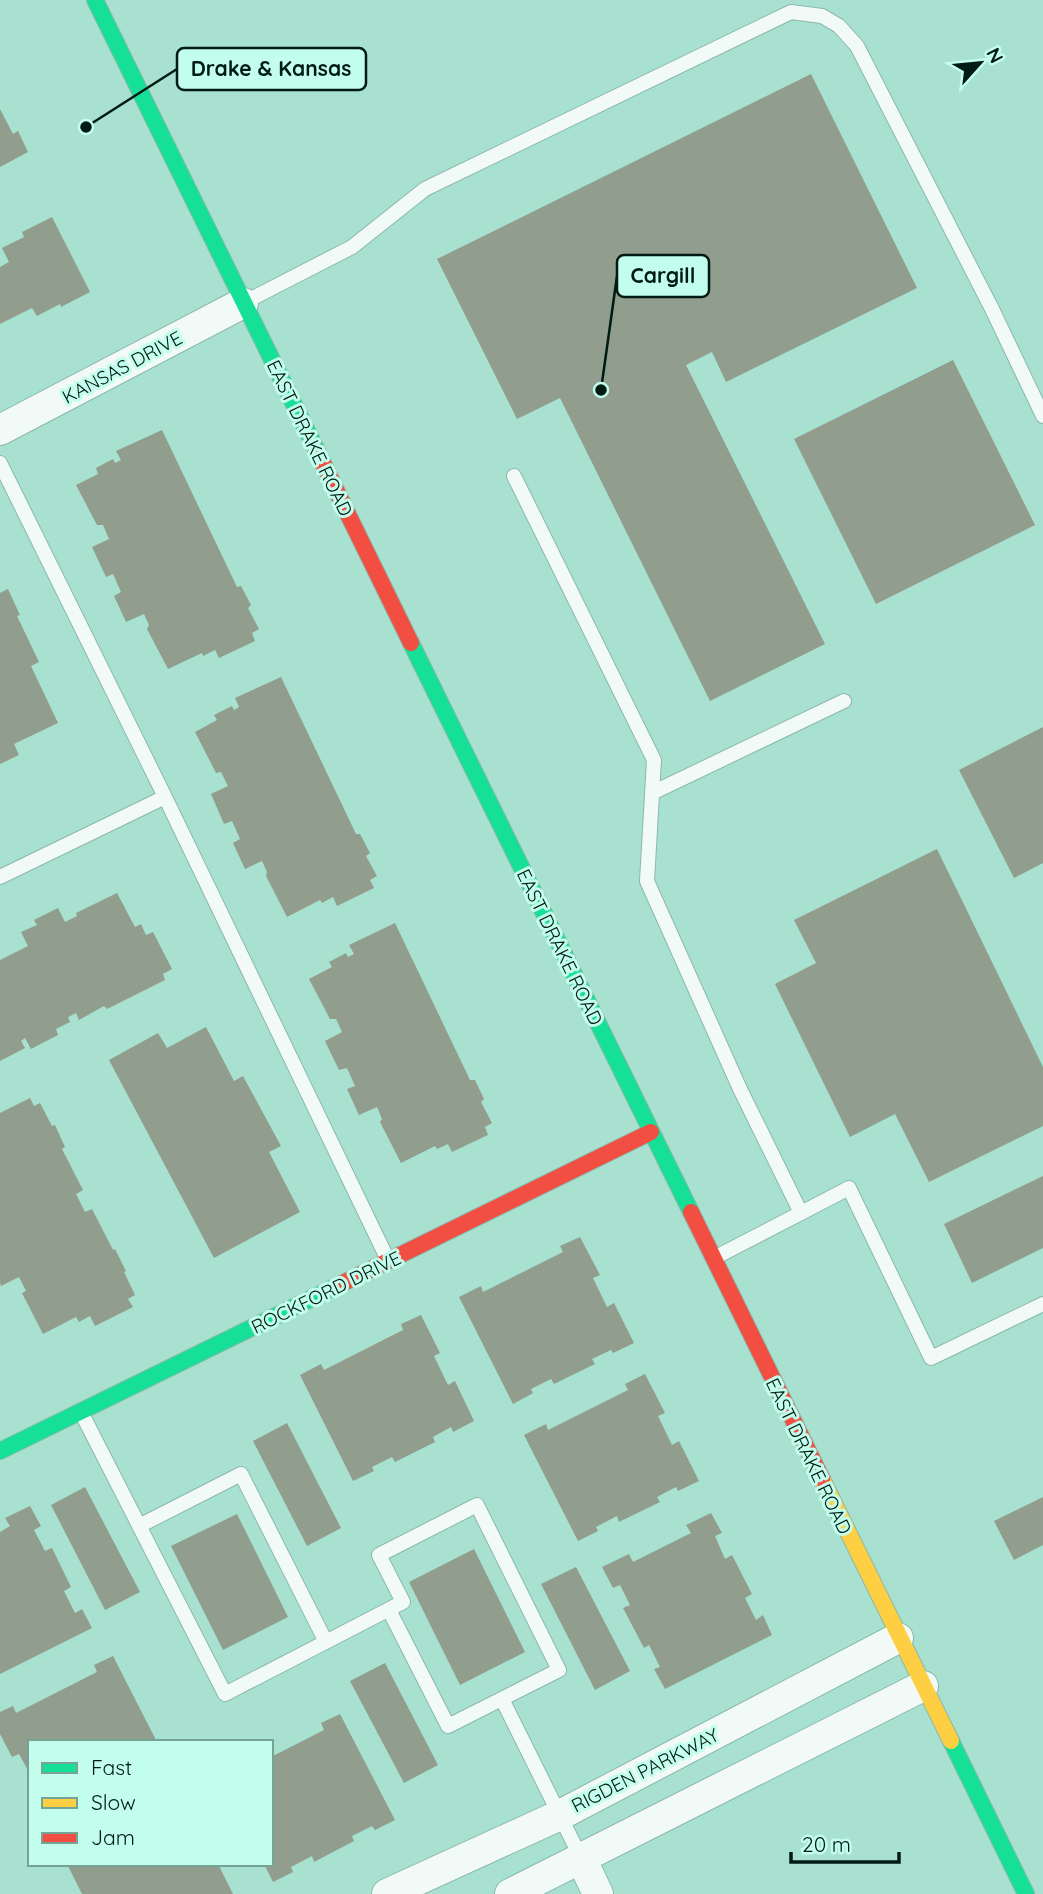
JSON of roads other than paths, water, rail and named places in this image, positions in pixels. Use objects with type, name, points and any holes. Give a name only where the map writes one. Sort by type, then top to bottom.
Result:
[{"type":"main road","name":"EAST DRAKE ROAD","points":[[95,0],[1026,1894]]},
{"type":"main road","name":"ROCKFORD DRIVE","points":[[0,1451],[651,1132]]},
{"type":"street","name":"KANSAS DRIVE","points":[[0,430],[243,303]]},
{"type":"street","name":"RIGDEN PARKWAY","points":[[387,1894],[560,1815],[898,1638]]},
{"type":"street","points":[[510,1894],[923,1686]]},
{"type":"street","points":[[581,1858],[598,1894]]},
{"type":"lane","points":[[243,303],[352,247],[425,189],[792,12],[822,16],[839,26],[857,46],[992,309],[1043,416]]},
{"type":"lane","points":[[0,463],[165,797],[388,1261]]},
{"type":"lane","points":[[514,476],[654,760],[647,881],[740,1089],[801,1213]]},
{"type":"lane","points":[[654,792],[844,701]]},
{"type":"lane","points":[[0,877],[165,797]]},
{"type":"lane","points":[[713,1259],[849,1188],[931,1358],[1043,1304]]},
{"type":"lane","points":[[81,1412],[225,1694],[402,1602],[379,1555],[477,1505],[559,1670],[448,1726],[389,1610]]},
{"type":"lane","points":[[139,1526],[241,1474],[326,1642]]},
{"type":"lane","points":[[502,1699],[581,1858]]},
{"type":"place","name":"Drake & Kansas","points":[[86,127]]},
{"type":"place","name":"Cargill","points":[[601,390]]}]
